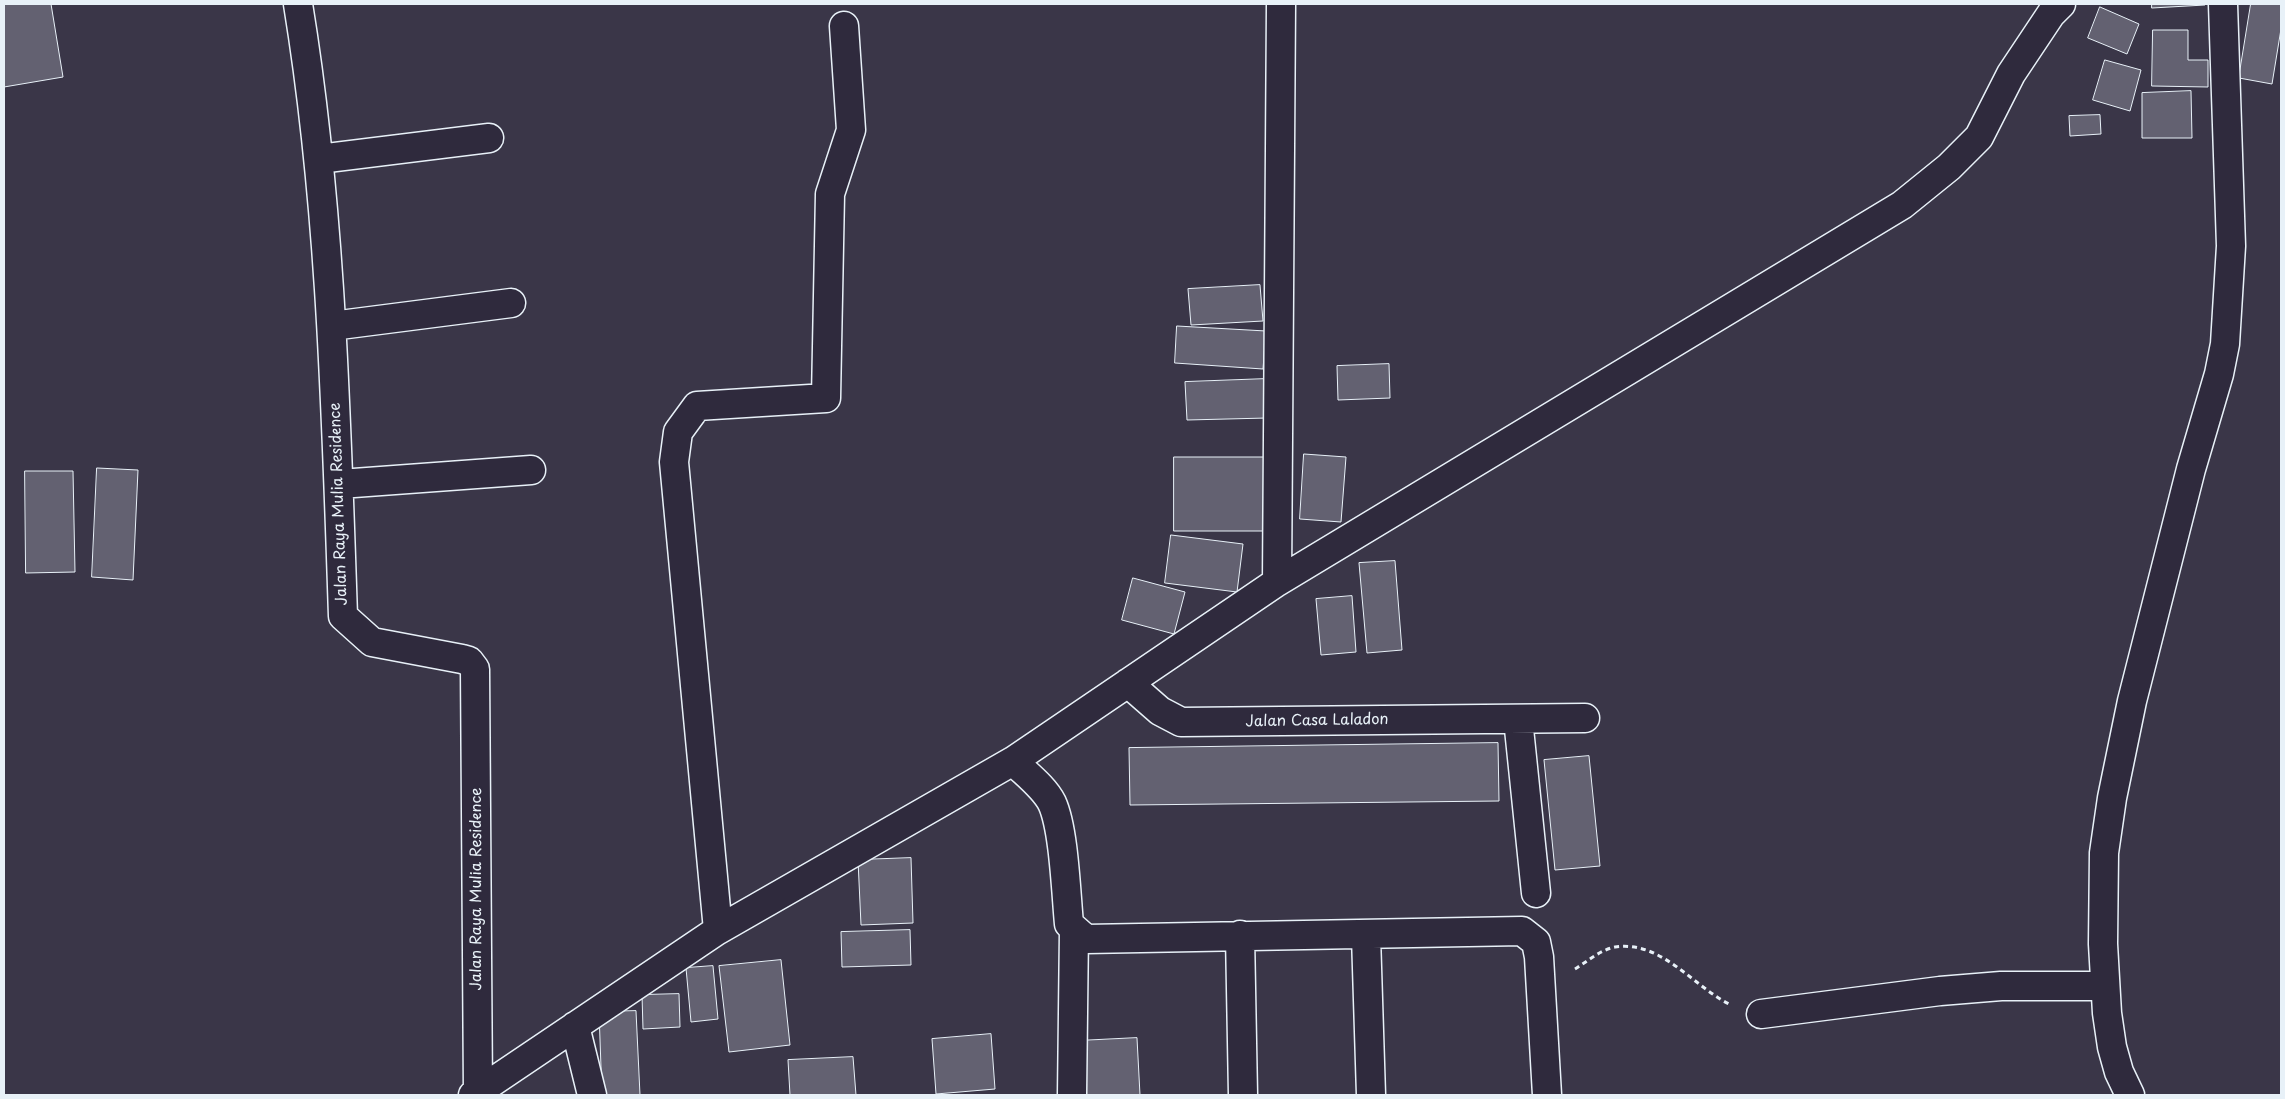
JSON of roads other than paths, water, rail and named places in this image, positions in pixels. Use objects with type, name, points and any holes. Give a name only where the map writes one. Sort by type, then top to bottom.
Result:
[{"type":"street","name":"Jalan Raya Mulia Residence","points":[[298,4],[319,159],[332,326],[340,484],[343,616],[372,642],[462,658],[469,661],[475,669],[477,1094]]},
{"type":"street","points":[[1277,582],[1280,4]]},
{"type":"street","points":[[477,1094],[718,930],[1013,761],[1277,582],[1902,205],[1949,167],[1979,137],[2010,74],[2051,14],[2061,4]]},
{"type":"street","points":[[2130,1095],[2119,1072],[2112,1046],[2104,986],[2104,853],[2112,798],[2132,701],[2191,468],[2219,374],[2225,344],[2231,246],[2223,4]]},
{"type":"street","points":[[718,930],[675,471],[678,432],[697,406],[826,398],[830,194],[851,130],[844,26]]},
{"type":"street","points":[[319,159],[489,138]]},
{"type":"street","points":[[332,326],[511,303]]},
{"type":"street","points":[[340,484],[531,470]]},
{"type":"street","name":"Jalan Casa Laladon","points":[[1128,683],[1160,711],[1181,722],[1585,718]]},
{"type":"street","points":[[1518,719],[1536,893]]},
{"type":"street","points":[[1013,761],[1045,792],[1052,802],[1059,827],[1069,924],[1086,939],[1240,935],[1366,936],[1474,931],[1522,932],[1536,942],[1541,977],[1547,1095]]},
{"type":"street","points":[[1072,1095],[1074,930]]},
{"type":"street","points":[[1240,935],[1243,1095]]},
{"type":"street","points":[[1366,936],[1371,1095]]},
{"type":"street","points":[[1761,1014],[1940,991],[2001,986],[2104,986]]},
{"type":"street","points":[[575,1026],[592,1095]]}]
